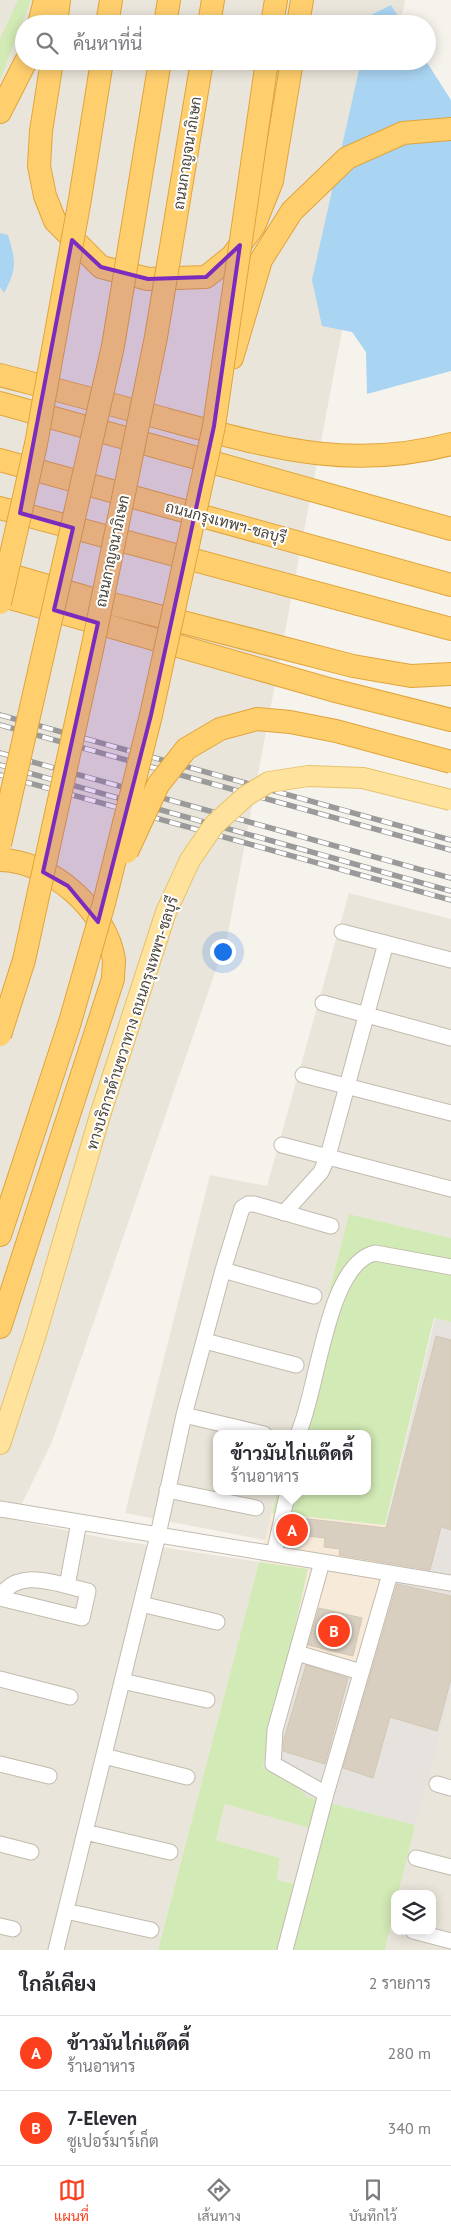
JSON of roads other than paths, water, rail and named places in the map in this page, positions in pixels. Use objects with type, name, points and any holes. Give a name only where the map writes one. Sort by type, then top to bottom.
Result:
[{"type":"highway","points":[[41,15],[45,0]]},
{"type":"highway","points":[[57,15],[59,0]]},
{"type":"highway","points":[[109,15],[111,0]]},
{"type":"highway","points":[[166,15],[168,0]]},
{"type":"highway","points":[[210,15],[213,0]]},
{"type":"highway","points":[[274,15],[276,0]]},
{"type":"highway","points":[[300,15],[302,0]]},
{"type":"highway","points":[[0,112],[21,70]]},
{"type":"highway","points":[[51,70],[41,130],[39,166],[45,196],[55,221],[86,255],[101,267],[148,279],[206,277],[232,256],[254,226],[272,181],[290,70]]},
{"type":"highway","points":[[0,603],[36,444],[80,199],[101,70]]},
{"type":"highway","points":[[0,844],[113,346],[149,139],[159,70]]},
{"type":"highway","name":"ถนนกาญจนาภิเษก","points":[[0,1035],[24,960],[103,597],[156,337],[200,70]]},
{"type":"highway","points":[[214,426],[266,70]]},
{"type":"highway","points":[[3,1226],[70,1022],[104,903],[151,715],[214,426],[244,314],[262,260],[292,211],[347,158],[403,133],[451,129]]},
{"type":"highway","points":[[0,375],[276,448],[327,455],[376,456],[419,452],[451,444]]},
{"type":"highway","points":[[0,402],[451,529]]},
{"type":"highway","name":"ถนนกรุงเทพฯ-ชลบุรี","points":[[0,460],[451,585]]},
{"type":"highway","points":[[0,508],[451,629]]},
{"type":"highway","points":[[0,572],[90,598],[353,666],[411,676],[451,674]]},
{"type":"highway","points":[[0,595],[332,690],[451,720]]},
{"type":"highway","points":[[104,903],[158,785],[186,749],[220,729],[257,719],[290,722],[336,731],[451,762]]},
{"type":"highway","points":[[0,860],[36,867],[68,886],[88,906],[106,934],[114,960],[112,979],[0,1327]]},
{"type":"main road","name":"ทางบริการด้านขวาทาง ถนนกรุงเทพฯ-ชลบุรี","points":[[0,1444],[36,1334],[101,1112],[166,912],[190,860],[214,825],[246,796],[269,782],[308,776],[363,778],[451,800]]},
{"type":"street","points":[[342,932],[451,960]]},
{"type":"street","points":[[284,1212],[321,1172],[328,1156],[386,943]]},
{"type":"street","points":[[323,1003],[451,1038]]},
{"type":"street","points":[[303,1075],[451,1113]]},
{"type":"street","points":[[282,1145],[451,1189]]},
{"type":"street","points":[[56,1950],[158,1535],[184,1415],[223,1270],[244,1206],[254,1204],[331,1226]]},
{"type":"street","points":[[299,1430],[310,1398],[332,1309],[345,1278],[358,1261],[366,1255],[375,1253],[451,1267]]},
{"type":"street","points":[[223,1270],[314,1296]]},
{"type":"street","points":[[205,1341],[296,1364]]},
{"type":"street","points":[[184,1415],[247,1430]]},
{"type":"street","points":[[167,1490],[256,1508]]},
{"type":"street","points":[[274,1554],[287,1495]]},
{"type":"street","points":[[0,1509],[451,1583]]},
{"type":"street","points":[[67,1586],[79,1522]]},
{"type":"street","points":[[322,1562],[275,1730],[273,1764],[326,1794]]},
{"type":"street","points":[[284,1950],[326,1794],[390,1574]]},
{"type":"street","points":[[28,1578],[88,1591],[82,1618],[0,1598],[6,1588],[15,1581],[28,1578]]},
{"type":"street","points":[[141,1604],[217,1622]]},
{"type":"street","points":[[297,1653],[362,1672]]},
{"type":"street","points":[[0,1679],[70,1697]]},
{"type":"street","points":[[122,1680],[207,1700]]},
{"type":"street","points":[[104,1756],[187,1777]]},
{"type":"street","points":[[0,1764],[50,1776]]},
{"type":"street","points":[[85,1832],[170,1852]]},
{"type":"street","points":[[0,1844],[31,1852]]},
{"type":"street","points":[[416,1858],[451,1867]]},
{"type":"street","points":[[66,1911],[151,1930]]},
{"type":"street","points":[[429,1935],[451,1941]]},
{"type":"water","points":[[391,5],[397,15],[371,15]]},
{"type":"water","points":[[359,70],[432,70],[451,100],[451,371],[367,394],[366,352],[352,332],[322,326],[312,280]]},
{"type":"water","points":[[0,233],[8,235],[14,258],[13,271],[4,293],[0,287]]},
{"type":"railway","points":[[0,715],[451,840]]},
{"type":"railway","points":[[0,725],[451,850]]},
{"type":"railway","points":[[0,753],[451,878]]},
{"type":"railway","points":[[0,765],[451,891]]},
{"type":"railway","points":[[0,775],[451,900]]},
{"type":"place","name":"ข้าวมันไก่แด๊ดดี้","points":[[292,1530]]},
{"type":"place","name":"7-Eleven","points":[[334,1631]]}]
